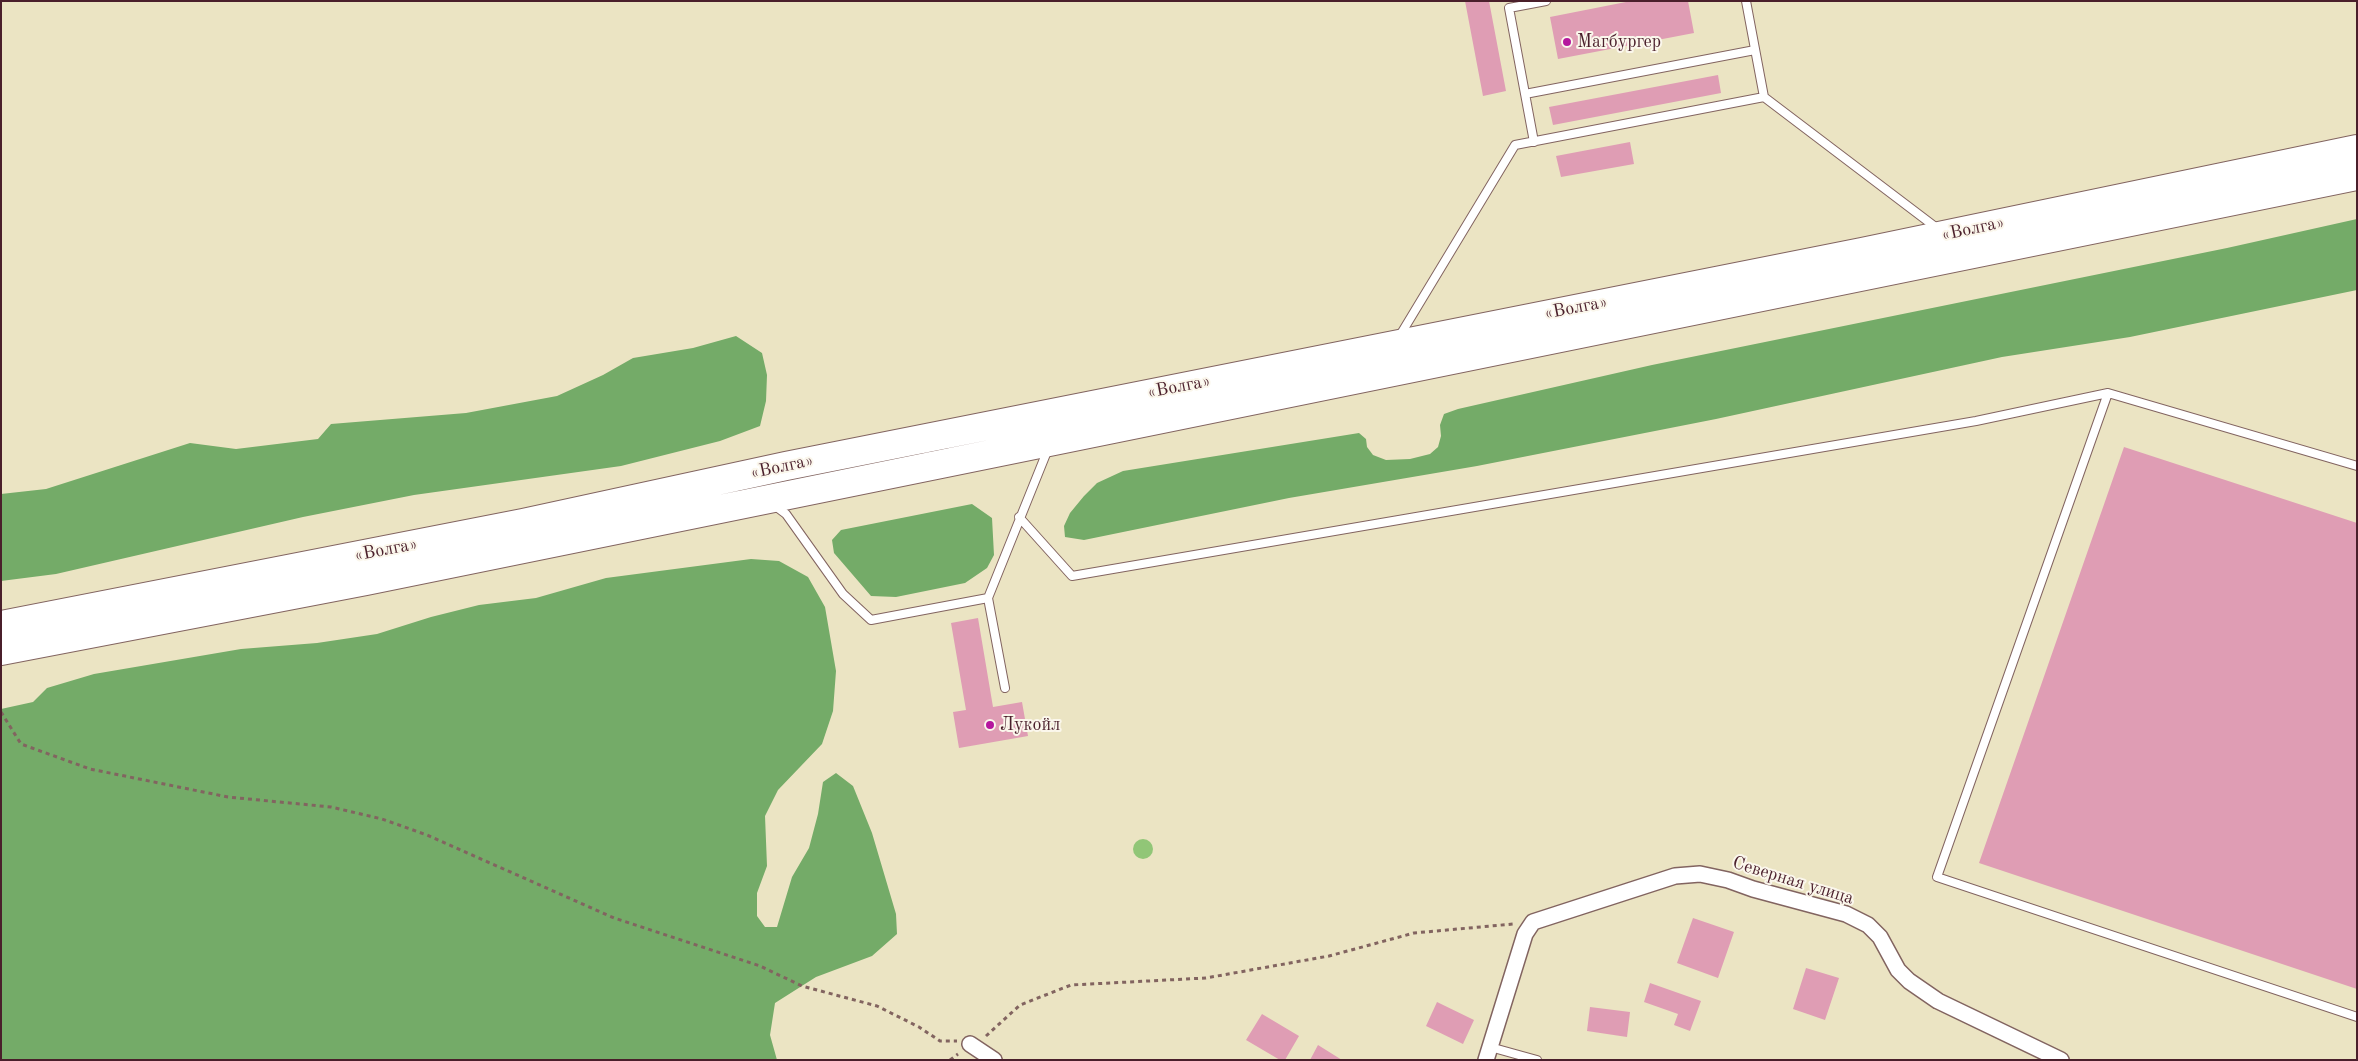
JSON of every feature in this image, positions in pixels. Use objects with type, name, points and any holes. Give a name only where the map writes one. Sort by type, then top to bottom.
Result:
[{"type":"highway","name":"«Волга»","points":[[1,625],[523,523],[786,466],[1945,235],[2357,149]]},
{"type":"highway","name":"«Волга»","points":[[1,651],[366,581],[764,498],[2357,176]]},
{"type":"street","name":"Северная улица","points":[[1533,922],[1675,876],[1700,874],[1728,880],[1753,889],[1846,914],[1868,925],[1880,937],[1898,970],[1909,981],[1938,1001],[2061,1060]]},
{"type":"street","points":[[1488,1053],[1525,934],[1533,922]]},
{"type":"street","points":[[970,1044],[994,1060]]},
{"type":"lane","points":[[1534,142],[1509,8],[1546,1]]},
{"type":"lane","points":[[1746,1],[1764,98],[1945,235]]},
{"type":"lane","points":[[1525,94],[1755,50]]},
{"type":"lane","points":[[1396,343],[1515,145],[1764,98]]},
{"type":"lane","points":[[1019,517],[1072,576],[1966,423],[2108,393],[2357,466]]},
{"type":"lane","points":[[2108,393],[1938,877],[2357,1017]]},
{"type":"lane","points":[[1006,688],[988,598],[1019,517],[1052,440]]},
{"type":"lane","points":[[764,498],[786,514],[842,594],[872,620],[988,598]]},
{"type":"lane","points":[[1488,1053],[1537,1060]]},
{"type":"path","points":[[1,712],[21,744],[90,769],[228,797],[331,807],[382,819],[427,834],[614,918],[760,966],[802,986],[877,1006],[919,1027],[940,1041],[950,1040],[970,1044]]},
{"type":"path","points":[[1020,1005],[1071,986],[1206,978],[1329,956],[1414,933],[1533,922]]},
{"type":"green space","points":[[2357,219],[2357,290],[2130,337],[2002,357],[1716,419],[1477,466],[1289,498],[1084,540],[1065,537],[1064,526],[1070,513],[1084,496],[1097,483],[1123,471],[1359,433],[1366,439],[1367,447],[1373,455],[1386,460],[1410,459],[1430,454],[1438,447],[1441,436],[1440,425],[1444,414],[1458,409],[1652,365],[2227,248]]},
{"type":"green space","points":[[736,336],[762,353],[767,375],[766,401],[760,426],[720,441],[621,466],[414,495],[303,517],[56,574],[1,581],[1,494],[46,489],[190,443],[236,449],[318,439],[331,424],[466,413],[557,396],[603,375],[633,358],[693,348]]},
{"type":"green space","points":[[972,504],[992,518],[994,555],[987,568],[965,583],[896,597],[871,596],[834,553],[832,540],[841,530]]},
{"type":"green space","points":[[751,559],[779,561],[808,577],[825,607],[836,671],[833,711],[822,744],[778,790],[765,816],[767,866],[757,893],[757,916],[765,927],[777,927],[792,877],[809,848],[818,814],[823,782],[836,773],[853,786],[872,833],[896,914],[897,934],[872,956],[816,977],[775,1003],[770,1035],[777,1060],[1,1060],[1,709],[33,702],[47,688],[94,674],[241,649],[317,643],[377,634],[431,617],[479,605],[536,598],[606,578]]},
{"type":"green space","points":[[1139,839],[1147,839],[1153,845],[1153,853],[1147,859],[1139,859],[1133,853],[1133,845]]},
{"type":"building","points":[[1465,1],[1489,1],[1506,91],[1483,96]]},
{"type":"building","points":[[1631,1],[1688,1],[1694,33],[1558,59],[1550,17]]},
{"type":"building","points":[[1718,75],[1721,93],[1553,125],[1549,107]]},
{"type":"building","points":[[1630,142],[1634,164],[1561,177],[1556,156]]},
{"type":"building","points":[[2124,447],[2357,523],[2357,989],[1979,863]]},
{"type":"building","points":[[978,618],[993,707],[1022,702],[1028,736],[959,748],[953,712],[966,710],[951,623]]},
{"type":"building","points":[[1693,918],[1734,932],[1718,978],[1677,963]]},
{"type":"building","points":[[1806,968],[1839,978],[1825,1020],[1793,1009]]},
{"type":"building","points":[[1650,983],[1701,1001],[1690,1031],[1674,1025],[1678,1014],[1644,1002]]},
{"type":"building","points":[[1437,1002],[1474,1020],[1463,1044],[1426,1026]]},
{"type":"building","points":[[1590,1007],[1630,1012],[1627,1037],[1587,1031]]},
{"type":"building","points":[[1262,1014],[1299,1036],[1285,1060],[1280,1060],[1246,1040]]},
{"type":"building","points":[[1318,1045],[1342,1060],[1310,1060]]},
{"type":"place","name":"Магбургер","points":[[1567,42]]},
{"type":"place","name":"Лукойл","points":[[990,725]]}]
